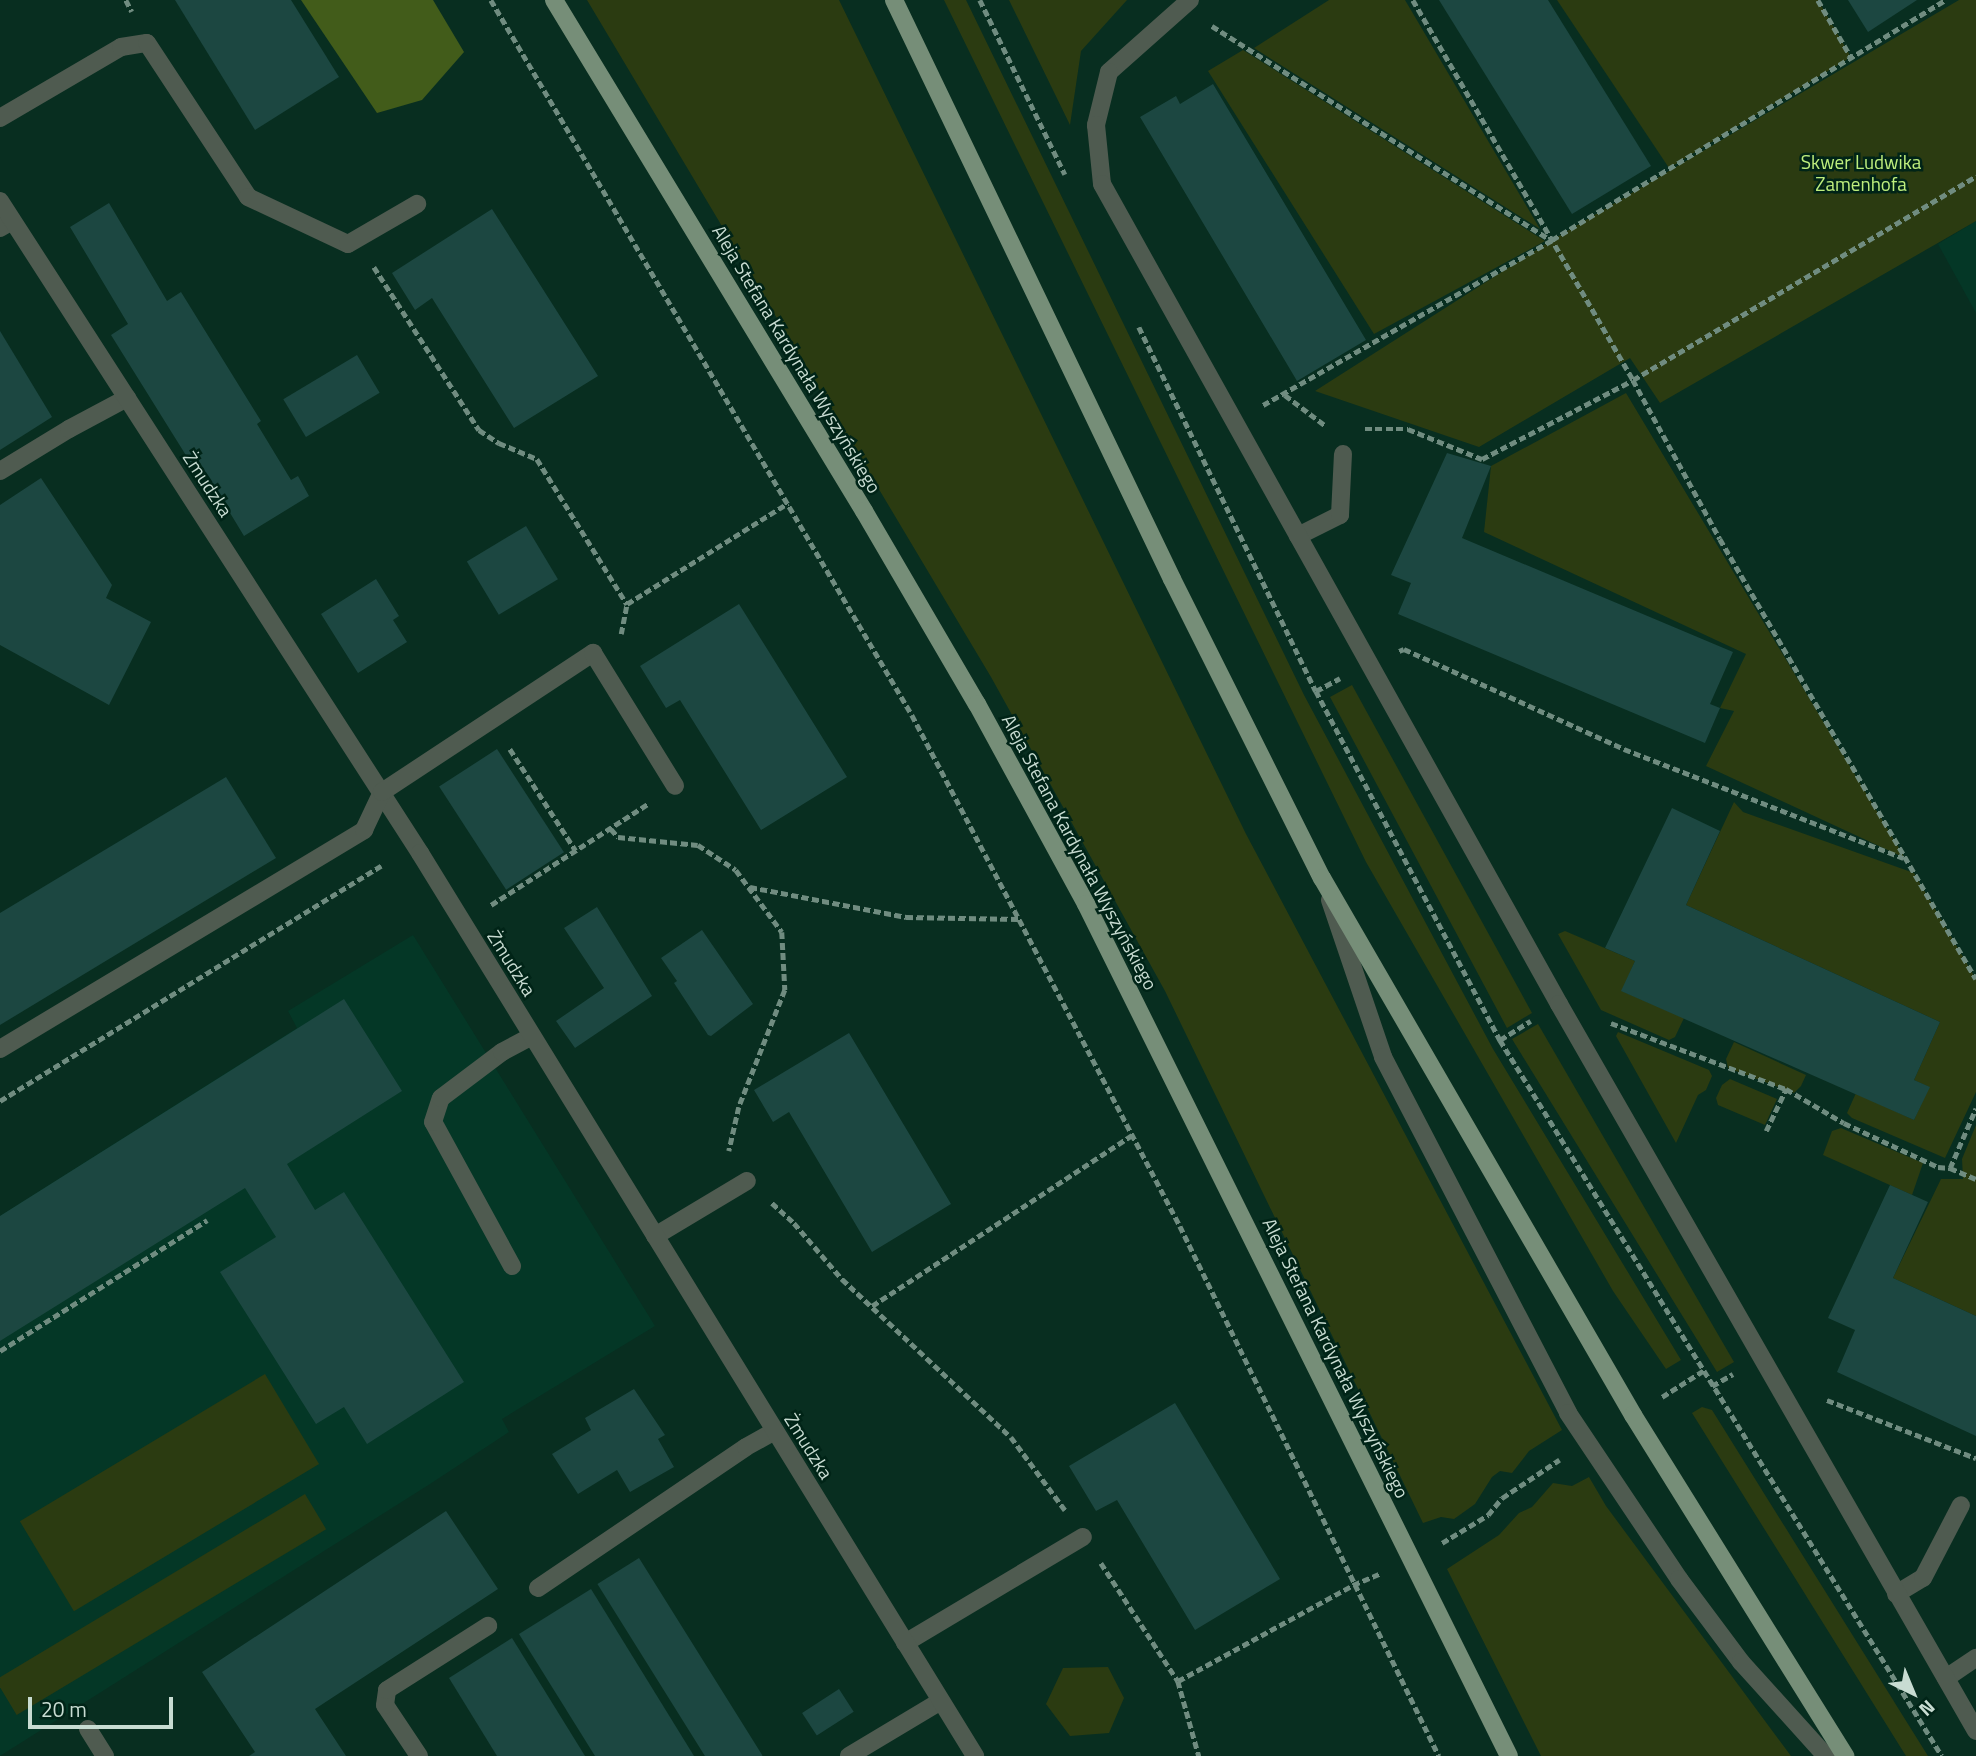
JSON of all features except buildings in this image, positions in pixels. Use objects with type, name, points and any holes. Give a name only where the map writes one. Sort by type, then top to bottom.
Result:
[{"type":"main road","name":"Aleja Stefana Kardynała Wyszyńskiego","points":[[554,0],[864,511],[1022,786],[1105,942],[1509,1756]]},
{"type":"main road","points":[[894,0],[1172,579],[1322,878],[1633,1415],[1845,1756]]},
{"type":"street","points":[[1185,3],[1109,72],[1096,125],[1102,184],[1559,1004],[1976,1731]]},
{"type":"street","points":[[0,118],[121,47],[147,43],[248,197],[348,244],[417,204]]},
{"type":"street","name":"Żmudzka","points":[[0,201],[6,224],[127,398],[382,792],[975,1756]]},
{"type":"street","points":[[0,471],[127,398]]},
{"type":"street","points":[[1298,536],[1340,515],[1343,454]]},
{"type":"street","points":[[0,1049],[364,830],[382,792],[593,653],[675,786]]},
{"type":"street","points":[[1322,878],[1383,1057],[1569,1413],[1679,1579],[1726,1642],[1826,1756]]},
{"type":"street","points":[[512,1266],[433,1122],[441,1098],[502,1052],[533,1036]]},
{"type":"street","points":[[655,1236],[747,1181]]},
{"type":"street","points":[[538,1588],[746,1447],[775,1431]]},
{"type":"street","points":[[1896,1594],[1923,1578],[1961,1505]]},
{"type":"street","points":[[905,1643],[1083,1537]]},
{"type":"street","points":[[419,1756],[385,1706],[387,1690],[488,1626]]},
{"type":"street","points":[[1946,1678],[1976,1658]]},
{"type":"street","points":[[849,1756],[941,1701]]},
{"type":"street","points":[[88,1729],[105,1756]]},
{"type":"path","points":[[491,0],[912,715],[1180,1226],[1438,1756]]},
{"type":"path","points":[[980,0],[1065,176]]},
{"type":"path","points":[[1413,0],[1633,380],[1720,539],[1976,979]]},
{"type":"path","points":[[1818,0],[1852,57]]},
{"type":"path","points":[[1256,394],[1263,405],[1285,395],[1552,240],[1945,0]]},
{"type":"path","points":[[1185,3],[1552,240]]},
{"type":"path","points":[[1359,429],[1408,429],[1482,459],[1633,380],[1976,176]]},
{"type":"path","points":[[356,240],[479,430],[499,443],[537,459],[628,604]]},
{"type":"path","points":[[1132,314],[1316,691],[1500,1040],[1942,1756]]},
{"type":"path","points":[[1285,395],[1331,430]]},
{"type":"path","points":[[1316,691],[1404,649],[1624,749],[1905,858]]},
{"type":"path","points":[[509,748],[576,851]]},
{"type":"path","points":[[611,829],[618,837],[698,845],[736,870],[782,932],[785,989],[739,1107],[729,1150],[747,1181],[794,1223],[842,1279],[1012,1437],[1083,1537],[1178,1681],[1199,1756]]},
{"type":"path","points":[[0,1101],[381,866]]},
{"type":"path","points":[[748,887],[906,917],[1020,919]]},
{"type":"path","points":[[1500,1040],[1559,1004],[1786,1090],[1844,1123],[1938,1167],[1950,1168],[1976,1179]]},
{"type":"path","points":[[1766,1131],[1786,1090]]},
{"type":"path","points":[[1950,1168],[1976,1108]]},
{"type":"path","points":[[872,1306],[1132,1135]]},
{"type":"path","points":[[0,1351],[207,1220]]},
{"type":"path","points":[[1712,1386],[1738,1370],[1772,1379],[1976,1458]]},
{"type":"path","points":[[1676,1389],[1703,1371]]},
{"type":"path","points":[[1437,1546],[1488,1515],[1502,1498],[1520,1488],[1548,1464],[1566,1457]]},
{"type":"path","points":[[1178,1681],[1353,1585],[1390,1570]]},
{"type":"shaded area","points":[[1976,221],[1976,313],[1938,244]]},
{"type":"shaded area","points":[[413,935],[655,1326],[502,1419],[509,1432],[430,1484],[0,1756],[0,1216],[297,1028],[288,1011]]},
{"type":"green space","points":[[301,0],[433,0],[464,52],[422,100],[377,113]]},
{"type":"green space","points":[[587,0],[839,0],[1246,834],[1562,1430],[1529,1451],[1512,1473],[1500,1471],[1492,1477],[1475,1504],[1454,1519],[1441,1517],[1423,1523],[1165,991],[991,677]]},
{"type":"green space","points":[[944,0],[966,0],[1304,695],[1493,1049],[1681,1360],[1666,1369],[1613,1291],[1366,862]]},
{"type":"green space","points":[[1009,0],[1127,0],[1081,51],[1070,125]]},
{"type":"green space","points":[[1329,0],[1405,0],[1540,229],[1254,48]]},
{"type":"green space","points":[[1557,0],[1818,0],[1851,57],[1669,168]]},
{"type":"green space","name":"Skwer Ludwika Zamenhofa","points":[[1959,0],[1976,0],[1976,221],[1660,403],[1630,358],[1479,447],[1315,391],[1552,240]]},
{"type":"green space","points":[[1243,50],[1545,241],[1374,334],[1208,71]]},
{"type":"green space","points":[[1626,393],[1905,858],[1706,766],[1734,711],[1720,708],[1746,654],[1484,532],[1491,466]]},
{"type":"green space","points":[[1352,685],[1532,1013],[1507,1028],[1330,697]]},
{"type":"green space","points":[[1734,802],[1743,812],[1914,873],[1976,979],[1976,1092],[1945,1158],[1852,1118],[1847,1113],[1856,1093],[1914,1120],[1929,1087],[1914,1080],[1940,1022],[1686,905]]},
{"type":"green space","points":[[1565,931],[1635,961],[1622,991],[1684,1018],[1675,1037],[1669,1040],[1601,1010],[1558,934]]},
{"type":"green space","points":[[1538,1024],[1734,1362],[1717,1372],[1512,1039]]},
{"type":"green space","points":[[1618,1032],[1709,1070],[1712,1076],[1706,1090],[1698,1095],[1676,1143],[1616,1036]]},
{"type":"green space","points":[[1734,1042],[1806,1075],[1801,1086],[1794,1093],[1728,1068],[1726,1059]]},
{"type":"green space","points":[[1730,1079],[1777,1099],[1765,1125],[1718,1105],[1716,1098],[1722,1085]]},
{"type":"green space","points":[[1976,1125],[1976,1316],[1893,1278],[1941,1179],[1963,1179],[1962,1159]]},
{"type":"green space","points":[[1841,1128],[1923,1163],[1912,1195],[1823,1155],[1832,1131]]},
{"type":"green space","points":[[265,1374],[319,1464],[74,1611],[20,1521]]},
{"type":"green space","points":[[1702,1407],[1712,1410],[1928,1756],[1906,1756],[1692,1413]]},
{"type":"green space","points":[[1589,1477],[1606,1506],[1791,1756],[1541,1756],[1447,1569],[1499,1535],[1519,1513],[1532,1507],[1553,1483],[1572,1486]]},
{"type":"green space","points":[[305,1494],[326,1529],[17,1715],[0,1687],[0,1677]]},
{"type":"green space","points":[[1108,1667],[1124,1698],[1109,1733],[1070,1736],[1046,1704],[1063,1668]]}]
